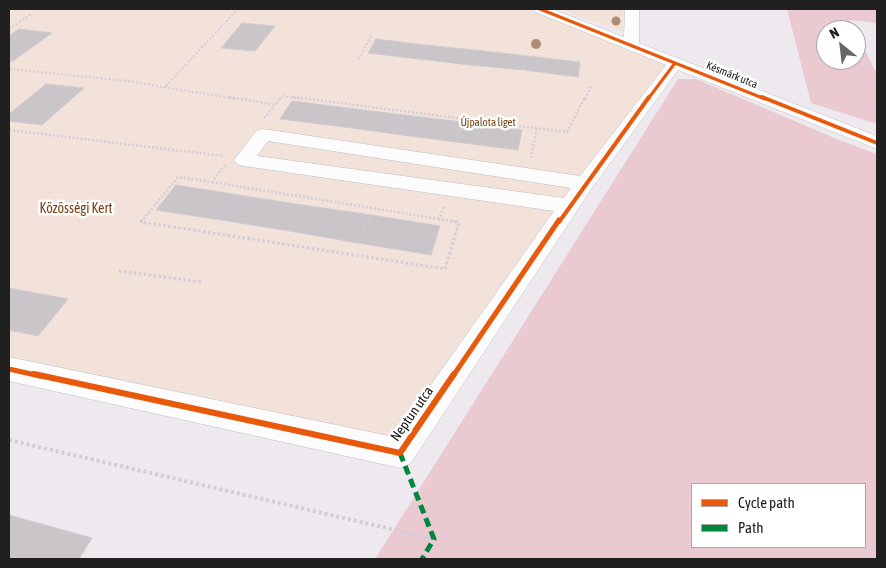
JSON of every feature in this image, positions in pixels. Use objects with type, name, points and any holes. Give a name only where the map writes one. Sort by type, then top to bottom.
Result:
[{"type":"street","name":"Késmárk utca","points":[[523,9],[579,24]]},
{"type":"street","name":"Késmárk utca","points":[[540,9],[877,144]]},
{"type":"street","points":[[631,45],[632,9]]},
{"type":"street","name":"Neptun utca","points":[[9,369],[400,452],[585,183],[675,63]]},
{"type":"street","points":[[833,127],[867,128],[877,131]]},
{"type":"street","points":[[569,206],[244,160],[263,135],[585,183]]},
{"type":"path","points":[[165,87],[238,9]]},
{"type":"path","points":[[9,29],[31,14]]},
{"type":"path","points":[[359,59],[371,36]]},
{"type":"path","points":[[9,71],[13,69],[165,87],[275,105]]},
{"type":"path","points":[[262,120],[282,96],[567,132],[592,85]]},
{"type":"path","points":[[530,160],[537,128]]},
{"type":"path","points":[[9,130],[231,157]]},
{"type":"path","points":[[212,182],[226,163]]},
{"type":"path","points":[[178,177],[212,182],[440,219],[459,222],[445,269],[141,222],[178,177]]},
{"type":"path","points":[[440,219],[446,203]]},
{"type":"path","points":[[119,270],[200,282]]},
{"type":"path","points":[[9,440],[434,539]]},
{"type":"shaded area","points":[[787,9],[877,9],[877,23],[866,22],[866,20],[816,20],[816,70],[866,70],[866,53],[877,74],[877,124],[811,103]]},
{"type":"shaded area","points":[[678,79],[696,79],[839,140],[877,154],[877,559],[375,559]]},
{"type":"green space","name":"Újpalota liget","points":[[9,9],[523,9],[542,13],[675,63],[400,453],[9,369],[9,330],[38,336],[67,299],[9,288],[9,121],[42,125],[83,89],[46,84],[9,114],[9,61],[14,61],[52,33],[19,29],[9,36]],"holes":[[[242,23],[274,26],[255,51],[221,48]],[[176,185],[439,226],[440,226],[431,255],[157,210]]]},
{"type":"green space","points":[[561,9],[623,9],[623,31],[583,18]]},
{"type":"building","points":[[242,23],[275,26],[255,51],[221,48]]},
{"type":"building","points":[[19,29],[52,33],[13,61],[9,61],[9,36]]},
{"type":"building","points":[[376,39],[425,45],[419,59],[368,53]]},
{"type":"building","points":[[425,45],[475,50],[470,65],[419,59]]},
{"type":"building","points":[[475,50],[527,56],[524,70],[470,65]]},
{"type":"building","points":[[527,56],[580,62],[578,77],[524,70]]},
{"type":"building","points":[[46,84],[84,88],[42,125],[9,121],[9,114]]},
{"type":"building","points":[[292,101],[347,108],[337,126],[280,119]]},
{"type":"building","points":[[347,108],[404,115],[395,134],[337,126]]},
{"type":"building","points":[[404,115],[462,122],[456,142],[395,134]]},
{"type":"building","points":[[462,122],[522,130],[518,150],[456,142]]},
{"type":"building","points":[[176,185],[239,195],[221,220],[156,210]]},
{"type":"building","points":[[239,195],[303,205],[289,231],[221,220]]},
{"type":"building","points":[[303,205],[371,215],[358,243],[289,231]]},
{"type":"building","points":[[371,215],[440,226],[431,255],[358,243]]},
{"type":"building","points":[[9,288],[68,299],[38,336],[9,330]]},
{"type":"building","points":[[9,515],[92,538],[79,559],[9,559]]},
{"type":"marked path","points":[[400,453],[434,539],[422,559]]},
{"type":"cycle path","points":[[540,9],[877,143]]},
{"type":"cycle path","points":[[9,369],[400,453],[585,183],[675,63]]},
{"type":"park label","name":"Közösségi Kert","points":[[76,209]]}]
